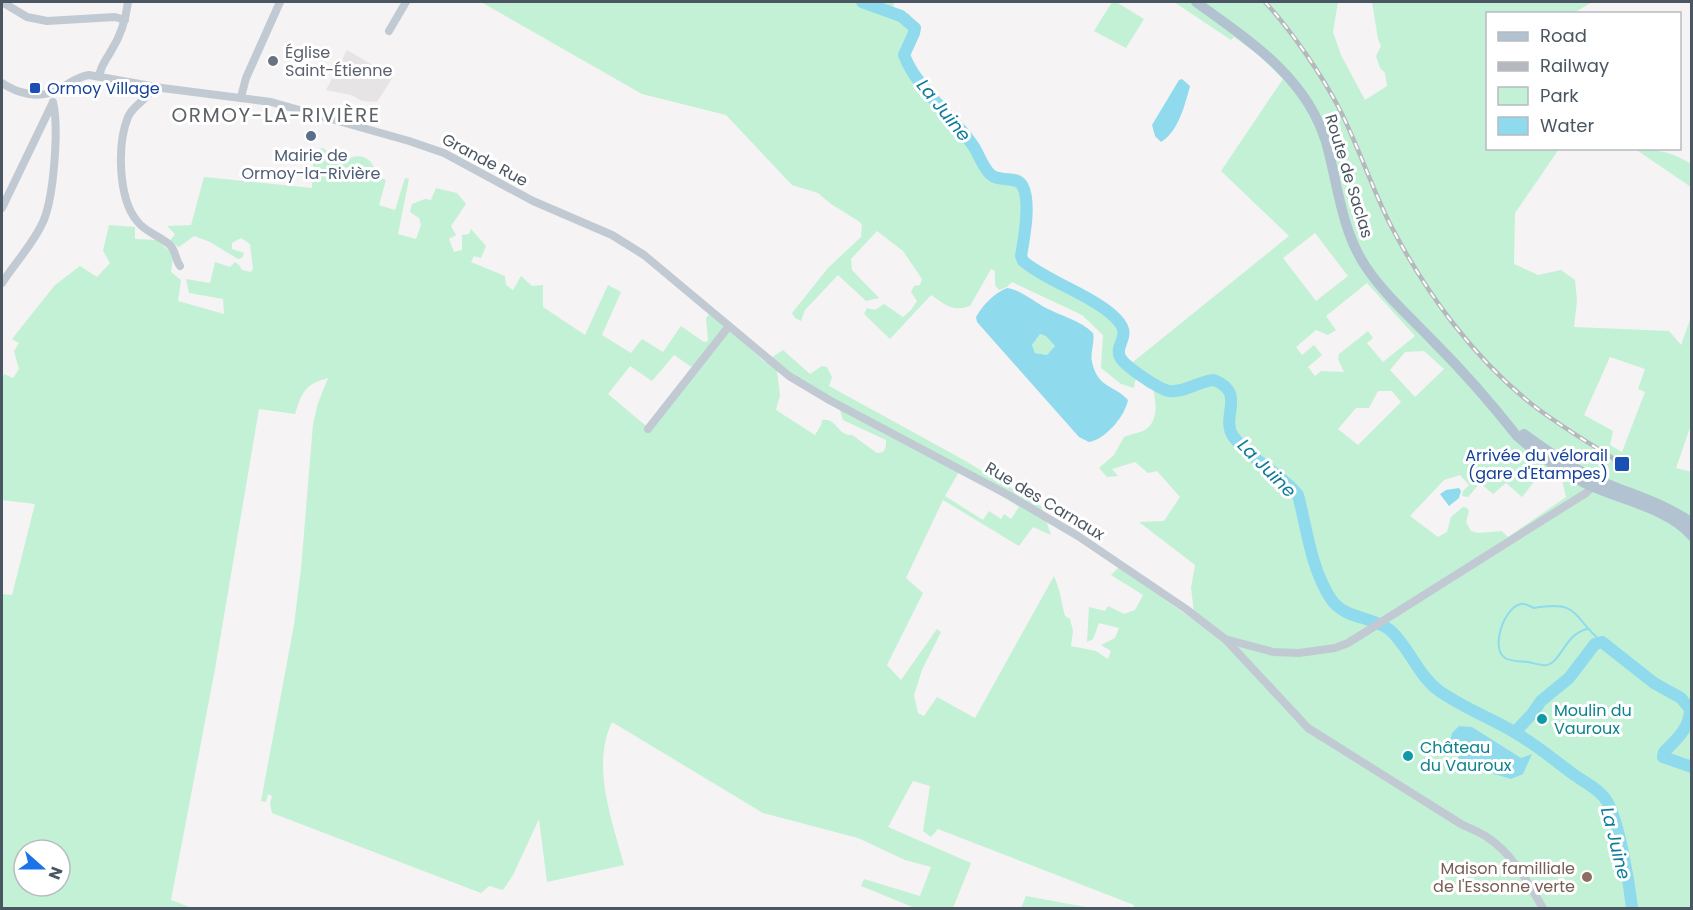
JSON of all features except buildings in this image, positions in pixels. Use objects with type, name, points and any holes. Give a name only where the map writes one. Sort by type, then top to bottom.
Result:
[{"type":"main road","name":"Route de Saclas","points":[[1196,2],[1279,66],[1298,87],[1309,103],[1325,140],[1351,239],[1366,267],[1388,296],[1440,348],[1517,436],[1569,475],[1596,484],[1691,531]]},
{"type":"street","points":[[2,2],[27,17],[47,21],[115,17],[125,20]]},
{"type":"street","points":[[99,76],[102,63],[112,51],[125,20],[128,2]]},
{"type":"street","points":[[240,97],[246,78],[280,2]]},
{"type":"street","points":[[389,31],[406,2]]},
{"type":"street","name":"Grande Rue","points":[[2,83],[12,89],[32,94],[46,94],[79,77],[99,76],[271,102],[409,141],[444,153],[533,201],[612,236],[661,268],[719,317]]},
{"type":"street","points":[[154,86],[152,92],[128,116],[123,144],[121,180],[136,220],[170,246],[180,266]]},
{"type":"street","points":[[2,91],[12,89]]},
{"type":"street","points":[[2,208],[57,90]]},
{"type":"street","points":[[2,283],[37,234],[48,208],[55,141],[56,112],[53,102]]},
{"type":"street","name":"Rue des Carnaux","points":[[719,317],[789,376],[994,487],[1078,536],[1226,639],[1273,652],[1308,652],[1335,648],[1348,643],[1586,493],[1596,484]]},
{"type":"street","points":[[648,429],[729,326]]},
{"type":"street","points":[[1226,639],[1308,728],[1461,824],[1488,837],[1523,875],[1543,909]]},
{"type":"shaded area","points":[[347,50],[393,77],[377,102],[362,101],[351,95],[326,90]]},
{"type":"green space","points":[[481,2],[894,2],[893,8],[909,14],[918,28],[917,36],[908,53],[914,65],[975,139],[991,167],[998,172],[1021,176],[1029,186],[1031,207],[1027,241],[1028,259],[1088,293],[1086,297],[1120,322],[1125,338],[1120,352],[1128,366],[1289,236],[1221,171],[1283,79],[1260,56],[1234,37],[1231,40],[1174,2],[1338,2],[1333,32],[1341,55],[1365,100],[1387,86],[1385,73],[1380,68],[1376,56],[1381,46],[1372,2],[1592,2],[1576,12],[1486,12],[1486,150],[1558,150],[1515,213],[1514,264],[1538,275],[1561,270],[1575,280],[1577,301],[1574,327],[1669,331],[1681,345],[1691,317],[1691,425],[1676,468],[1692,472],[1691,908],[1134,908],[1134,905],[938,829],[931,837],[923,831],[930,786],[913,781],[888,827],[971,863],[953,908],[915,908],[861,886],[864,879],[920,896],[931,867],[905,860],[858,838],[763,813],[612,722],[606,739],[603,775],[609,812],[624,865],[547,882],[539,819],[513,875],[503,890],[489,886],[481,893],[272,813],[270,804],[272,796],[268,794],[266,802],[261,801],[294,625],[313,424],[328,378],[309,386],[295,414],[259,409],[215,669],[171,900],[192,908],[2,908],[2,594],[12,595],[35,504],[2,500],[2,380],[4,374],[13,378],[19,369],[14,351],[19,343],[12,339],[55,285],[80,266],[97,277],[110,263],[103,251],[109,225],[135,227],[135,239],[160,240],[165,248],[171,250],[173,258],[171,272],[181,280],[178,301],[224,314],[223,299],[189,293],[186,279],[210,283],[215,262],[230,267],[235,262],[242,270],[251,272],[253,269],[250,244],[241,238],[232,243],[232,249],[244,253],[242,258],[238,259],[210,242],[194,236],[179,247],[170,241],[175,234],[167,226],[191,225],[204,177],[312,188],[314,150],[323,148],[330,154],[339,152],[350,158],[361,156],[368,160],[378,177],[386,180],[379,205],[395,210],[405,178],[409,179],[398,234],[416,239],[421,225],[419,218],[410,212],[412,204],[425,199],[431,200],[436,188],[457,193],[466,204],[451,226],[456,235],[449,239],[454,252],[462,250],[462,235],[469,234],[471,229],[486,246],[481,258],[474,256],[471,262],[505,276],[506,285],[513,290],[521,276],[532,286],[543,285],[543,307],[585,335],[608,285],[621,292],[602,335],[631,353],[642,339],[663,352],[681,326],[704,342],[708,341],[706,318],[710,313],[765,362],[783,350],[810,374],[822,366],[827,367],[832,377],[829,386],[962,459],[1041,506],[1051,535],[1033,527],[1019,546],[943,500],[906,578],[923,593],[887,665],[901,680],[937,629],[941,632],[922,670],[914,695],[918,713],[924,716],[937,697],[975,718],[1054,576],[1065,616],[1070,619],[1073,631],[1071,646],[1096,651],[1108,659],[1111,651],[1101,645],[1115,638],[1119,628],[1099,623],[1093,639],[1087,642],[1089,607],[1105,611],[1108,606],[1124,614],[1135,610],[1143,595],[1111,575],[1119,567],[1195,621],[1191,588],[1195,565],[1139,522],[1164,521],[1180,497],[1157,471],[1148,473],[1135,462],[1112,469],[1118,476],[1107,477],[1099,468],[1114,455],[1124,437],[1144,430],[1153,421],[1155,402],[1153,389],[1145,386],[1138,377],[1134,388],[1121,384],[1101,368],[1103,335],[1082,315],[1012,282],[999,290],[995,285],[995,271],[991,269],[970,306],[954,308],[931,295],[890,339],[864,314],[867,308],[875,310],[884,304],[903,317],[917,301],[911,292],[914,286],[920,285],[922,279],[903,251],[877,231],[851,259],[852,270],[879,298],[866,301],[838,275],[805,310],[801,321],[795,318],[792,313],[828,268],[861,237],[862,225],[818,193],[792,185],[726,115],[642,94]],"holes":[[[1315,233],[1348,276],[1316,301],[1283,258]],[[1367,283],[1415,336],[1383,362],[1367,343],[1373,338],[1368,331],[1339,354],[1338,359],[1344,372],[1321,371],[1315,376],[1308,367],[1322,355],[1314,345],[1302,355],[1296,347],[1316,330],[1328,335],[1336,330],[1326,316]],[[1424,351],[1444,369],[1415,397],[1390,370],[1405,352]],[[674,355],[696,370],[651,430],[608,394],[630,366],[652,381]],[[1610,357],[1645,369],[1638,389],[1645,392],[1622,452],[1610,445],[1613,431],[1584,415]],[[777,371],[840,410],[843,420],[886,440],[883,452],[877,453],[852,435],[843,432],[831,421],[822,420],[815,435],[776,410],[780,395]],[[1378,391],[1392,391],[1401,402],[1358,445],[1338,429],[1356,408],[1369,408]],[[960,470],[1019,507],[1011,519],[1004,514],[1001,519],[989,511],[983,520],[945,496]],[[1548,472],[1562,480],[1566,497],[1508,537],[1502,531],[1478,533],[1471,531],[1466,522],[1469,511],[1463,507],[1451,517],[1447,532],[1438,537],[1410,516],[1444,480],[1460,475],[1469,485],[1463,491],[1462,496],[1468,497],[1480,483],[1493,494],[1506,483],[1522,497],[1540,474]]]},
{"type":"green space","points":[[1112,2],[1116,2],[1144,19],[1126,48],[1094,31]]},
{"type":"green space","points":[[1636,150],[1664,152],[1691,164],[1691,187]]},
{"type":"green space","points":[[1040,334],[1046,335],[1055,346],[1047,355],[1035,353],[1032,345]]},
{"type":"green space","points":[[1026,896],[1091,908],[1021,908]]},
{"type":"water","points":[[1182,79],[1190,86],[1183,109],[1172,132],[1161,142],[1155,136],[1152,125],[1179,80]]},
{"type":"water","points":[[1007,288],[1017,291],[1093,333],[1092,362],[1098,377],[1128,400],[1119,420],[1108,432],[1089,442],[1079,437],[977,322],[976,317],[982,308]],"holes":[[[1040,334],[1046,336],[1055,346],[1047,355],[1035,353],[1032,345]]]},
{"type":"water","points":[[1459,488],[1461,491],[1459,498],[1449,506],[1440,494],[1446,490]]},
{"type":"water","points":[[1459,726],[1472,727],[1521,758],[1532,754],[1523,774],[1511,779],[1494,774],[1484,761],[1479,768],[1457,759],[1465,748],[1450,742],[1452,733]]},
{"type":"waterway","name":"La Juine","points":[[862,2],[901,16],[915,28],[904,55],[918,80],[966,135],[990,174],[1021,183],[1027,211],[1021,256],[1023,261],[1110,313],[1118,321],[1124,333],[1119,347],[1120,357],[1150,382],[1169,391],[1186,389],[1214,380],[1224,385],[1231,398],[1229,421],[1233,436],[1298,495],[1310,548],[1319,575],[1337,606],[1390,630],[1403,644],[1425,677],[1438,690],[1529,742],[1605,798],[1620,840],[1632,908]]},
{"type":"waterway","points":[[1587,629],[1573,636],[1556,659],[1547,665],[1505,658],[1499,646],[1501,628],[1509,612],[1523,604],[1534,608],[1549,606],[1568,608],[1602,642]]},
{"type":"waterway","points":[[1515,732],[1541,701],[1569,678],[1595,644],[1602,642],[1654,683],[1681,698],[1690,709],[1685,728],[1664,752],[1663,757],[1692,767]]},
{"type":"railway","points":[[1265,2],[1295,39],[1333,96],[1389,222],[1419,274],[1453,324],[1515,390],[1548,416],[1622,464]]},
{"type":"place","name":"Église Saint-Étienne","points":[[273,61]]},
{"type":"place","name":"Ormoy Village","points":[[35,88]]},
{"type":"place","name":"Mairie de Ormoy-la-Rivière","points":[[311,136]]},
{"type":"place","name":"Arrivée du vélorail (gare d'Etampes)","points":[[1622,464]]},
{"type":"place","name":"Moulin du Vauroux","points":[[1542,719]]},
{"type":"place","name":"Château du Vauroux","points":[[1408,756]]},
{"type":"place","name":"Maison familliale de l'Essonne verte","points":[[1587,877]]},
{"type":"district","name":"ORMOY-LA-RIVIÈRE","points":[[276,115]]}]
